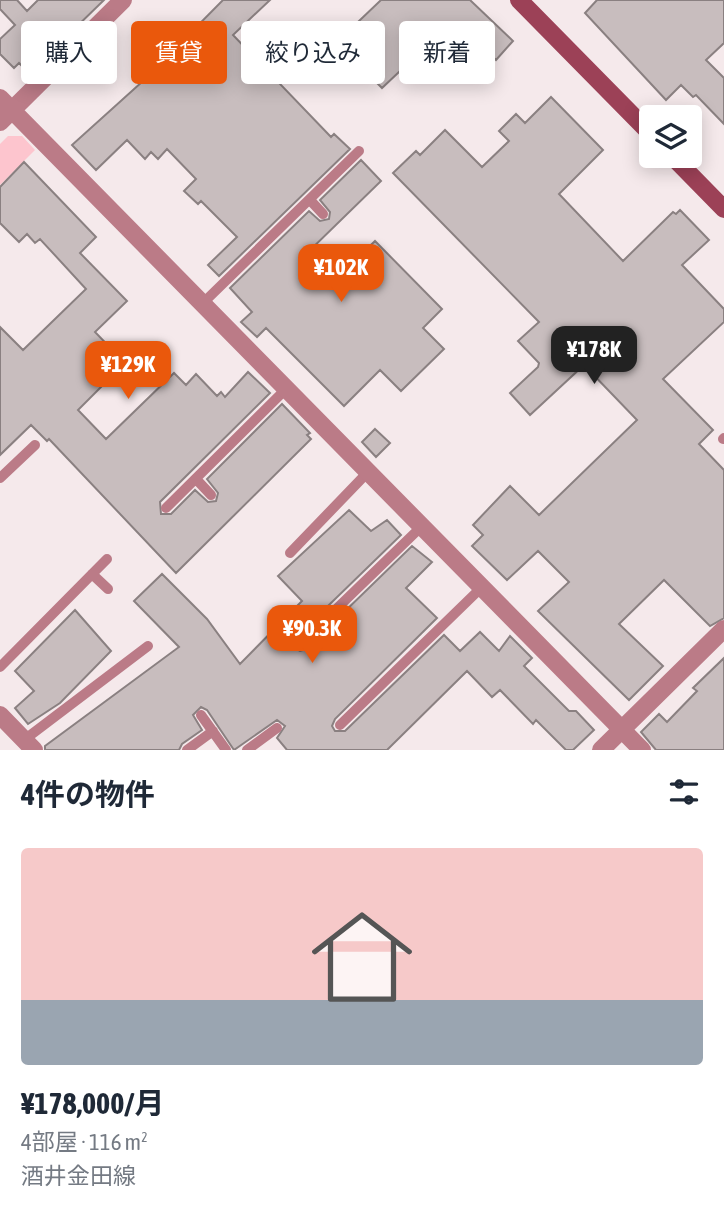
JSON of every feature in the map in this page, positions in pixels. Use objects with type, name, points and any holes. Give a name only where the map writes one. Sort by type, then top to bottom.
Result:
[{"type":"main road","points":[[519,0],[639,122]]},
{"type":"main road","points":[[684,168],[724,209]]},
{"type":"street","points":[[123,0],[4,110],[202,304],[642,750]]},
{"type":"street","points":[[601,750],[724,629]]},
{"type":"street","points":[[0,715],[29,745]]},
{"type":"lane","points":[[202,304],[359,151]]},
{"type":"lane","points":[[310,200],[323,214]]},
{"type":"lane","points":[[166,508],[286,389]]},
{"type":"lane","points":[[0,478],[35,444]]},
{"type":"lane","points":[[290,553],[368,472]]},
{"type":"lane","points":[[196,479],[211,495]]},
{"type":"lane","points":[[301,643],[422,526]]},
{"type":"lane","points":[[0,667],[107,559]]},
{"type":"lane","points":[[92,574],[108,589]]},
{"type":"lane","points":[[340,725],[482,587]]},
{"type":"lane","points":[[29,745],[148,646]]},
{"type":"lane","points":[[201,715],[226,750]]},
{"type":"lane","points":[[247,750],[276,728]]},
{"type":"lane","points":[[187,750],[213,732]]},
{"type":"shaded area","points":[[8,136],[22,136],[35,150],[0,185],[0,144]]},
{"type":"building","points":[[0,0],[17,0],[27,11],[38,0],[104,0],[82,21],[21,21],[21,65],[19,63],[14,68],[0,54],[0,39],[15,25],[0,9]]},
{"type":"building","points":[[223,0],[270,0],[248,21],[241,21],[241,27],[233,35],[241,43],[241,84],[280,84],[331,137],[334,134],[350,149],[219,276],[208,265],[237,237],[201,201],[198,204],[184,191],[196,179],[167,149],[158,159],[151,152],[145,159],[127,140],[96,170],[72,145],[140,84],[227,84],[227,21],[202,21]]},
{"type":"building","points":[[381,0],[470,0],[492,21],[399,21],[399,72],[382,88],[378,84],[385,84],[385,21],[359,21]]},
{"type":"building","points":[[597,0],[724,0],[724,43],[706,60],[724,78],[724,124],[696,95],[693,97],[681,85],[666,100],[585,13]]},
{"type":"building","points":[[495,24],[513,41],[495,59]]},
{"type":"building","points":[[551,97],[603,150],[559,194],[623,261],[673,212],[676,214],[680,210],[709,240],[682,265],[724,309],[724,322],[663,379],[713,430],[699,444],[724,470],[724,618],[710,626],[664,580],[619,624],[663,666],[629,700],[538,611],[569,582],[538,551],[507,580],[472,546],[483,535],[473,525],[510,486],[539,515],[637,420],[584,365],[530,415],[510,393],[538,367],[539,363],[518,341],[539,322],[393,173],[416,151],[420,155],[445,130],[482,167],[509,141],[499,131],[516,114],[525,123]]},
{"type":"building","points":[[361,160],[381,181],[302,258],[329,286],[375,241],[442,309],[423,328],[444,349],[401,391],[380,370],[344,406],[266,328],[257,337],[241,322],[252,312],[230,288],[309,211],[320,221],[329,219],[330,212],[320,200]]},
{"type":"building","points":[[24,162],[96,237],[80,253],[127,301],[95,332],[125,363],[78,410],[106,439],[174,373],[186,385],[196,374],[217,396],[221,392],[225,397],[248,372],[270,393],[160,502],[161,514],[171,514],[195,490],[208,502],[216,501],[218,493],[207,479],[282,404],[310,433],[307,435],[311,439],[176,573],[49,439],[47,441],[31,425],[0,455],[0,327],[23,350],[86,289],[40,239],[35,243],[27,234],[19,242],[0,223],[0,187]]},
{"type":"building","points":[[375,429],[390,443],[376,457],[362,442]]},
{"type":"building","points":[[349,510],[371,531],[387,520],[401,535],[296,637],[295,648],[300,651],[306,649],[412,546],[432,562],[406,588],[437,618],[335,719],[332,726],[335,731],[345,731],[444,635],[460,651],[480,632],[499,651],[510,636],[532,658],[524,666],[569,711],[576,711],[594,730],[573,750],[566,750],[536,720],[533,724],[500,690],[492,697],[467,671],[387,750],[287,750],[277,738],[285,726],[277,720],[234,750],[207,710],[201,707],[193,715],[202,730],[182,744],[179,750],[45,750],[45,746],[179,647],[134,601],[162,574],[207,619],[240,664],[302,601],[278,576]]},
{"type":"building","points":[[75,610],[111,651],[60,703],[28,724],[15,708],[34,691],[15,671]]},
{"type":"building","points":[[724,658],[724,750],[656,750],[641,732],[659,714],[667,722],[697,691],[693,688]]}]
